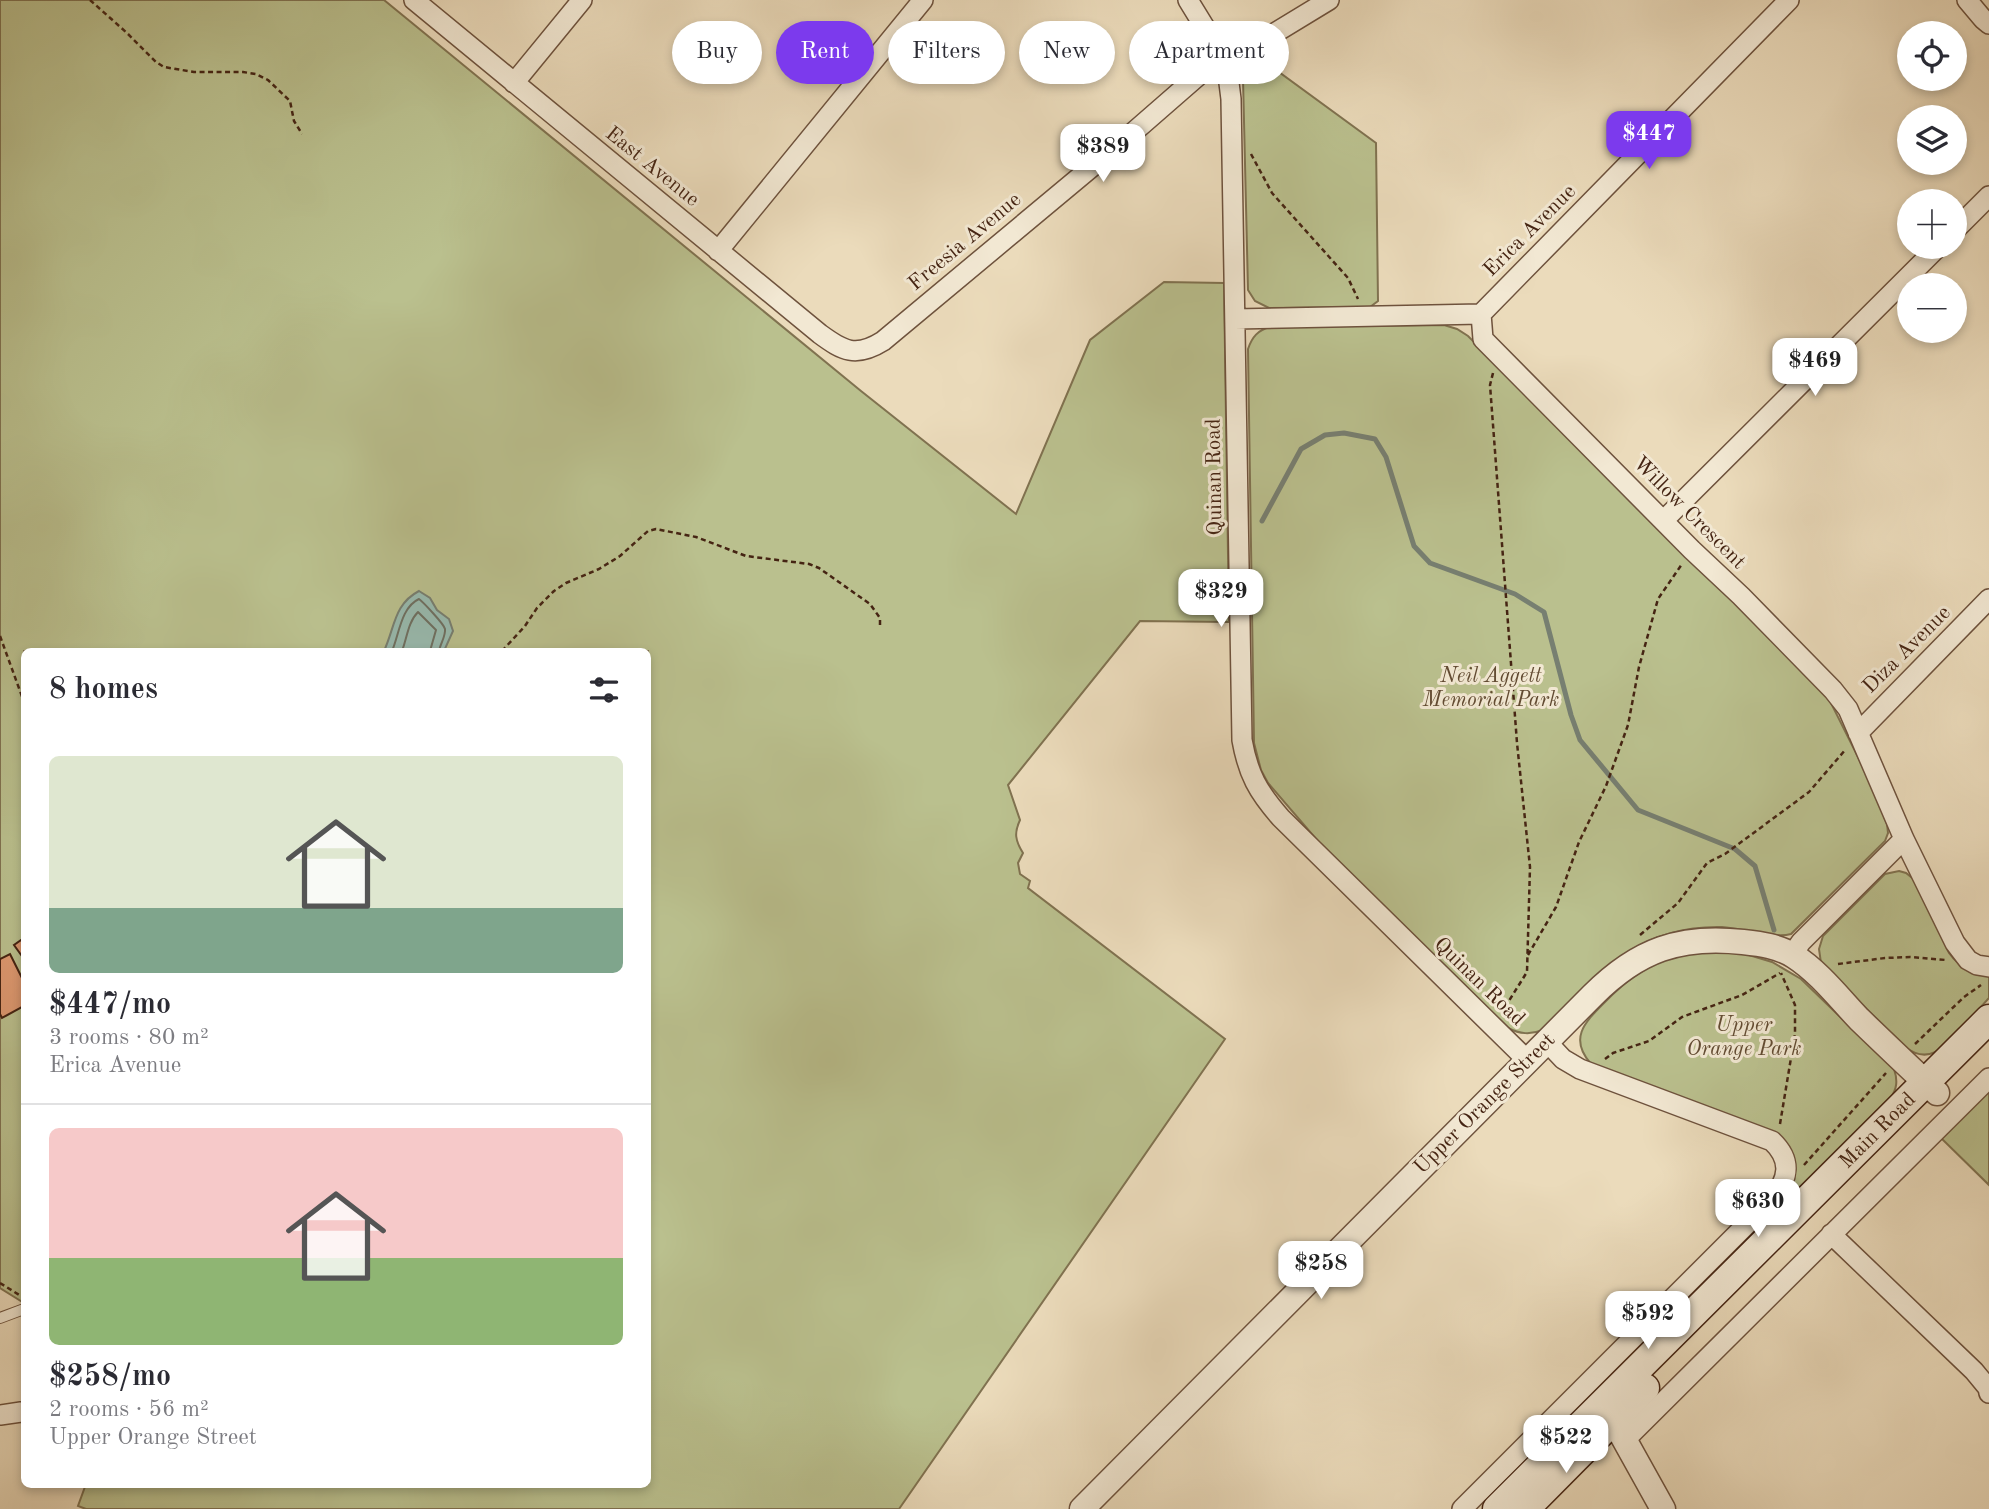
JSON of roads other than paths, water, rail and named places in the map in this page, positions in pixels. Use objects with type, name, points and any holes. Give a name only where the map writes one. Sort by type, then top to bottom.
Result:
[{"type":"main road","name":"Main Road","points":[[1525,1509],[1613,1422],[1932,1088],[1989,1018]]},
{"type":"main road","name":"Main Road","points":[[1932,1088],[1989,1041]]},
{"type":"main road","name":"Main Road","points":[[1497,1509],[1613,1422]]},
{"type":"street","name":"East Avenue","points":[[414,0],[834,345],[854,351],[869,349]]},
{"type":"street","points":[[514,83],[582,0]]},
{"type":"street","points":[[718,251],[923,0]]},
{"type":"street","name":"Quinan Road","points":[[1188,0],[1201,21]]},
{"type":"street","name":"Freesia Avenue","points":[[1289,24],[1329,0]]},
{"type":"street","name":"Erica Avenue","points":[[1481,314],[1789,0]]},
{"type":"street","points":[[1967,0],[1989,24]]},
{"type":"street","name":"Freesia Avenue","points":[[869,349],[893,332],[1189,84]]},
{"type":"street","name":"Quinan Road","points":[[1229,84],[1242,740],[1245,760],[1264,799],[1281,818],[1527,1060]]},
{"type":"street","points":[[1967,218],[1989,196]]},
{"type":"street","points":[[1664,520],[1926,259]]},
{"type":"street","points":[[1235,319],[1481,314]]},
{"type":"street","name":"Willow Crescent","points":[[1481,314],[1483,339],[1741,596],[1833,690],[1848,709],[1904,839],[1979,967]]},
{"type":"street","name":"Diza Avenue","points":[[1858,733],[1989,600]]},
{"type":"street","points":[[1786,964],[1801,942],[1904,839]]},
{"type":"street","name":"Upper Orange Street","points":[[1082,1509],[1527,1060],[1617,973],[1644,955],[1691,941],[1729,940],[1768,945],[1786,964],[1819,977],[1932,1088]]},
{"type":"street","points":[[1462,1509],[1772,1199],[1780,1189],[1785,1174],[1784,1156],[1772,1141],[1589,1072],[1563,1059],[1547,1042]]},
{"type":"street","points":[[1663,1509],[1613,1422],[1831,1234],[1989,1078]]},
{"type":"street","points":[[1831,1234],[1974,1371],[1989,1389]]},
{"type":"street","points":[[0,1415],[21,1412]]},
{"type":"lane","points":[[1,1316],[21,1310]]},
{"type":"water","points":[[419,591],[430,598],[437,610],[449,619],[453,631],[445,648],[385,648],[396,617],[411,596]]},
{"type":"waterway","points":[[1262,521],[1301,449],[1325,435],[1344,433],[1375,439],[1386,457],[1414,546],[1430,563],[1515,594],[1544,612],[1580,740],[1638,810],[1735,849],[1755,866],[1774,930]]},
{"type":"park label","name":"Neil Aggett Memorial Park","points":[[1491,688]]},
{"type":"park label","name":"Upper Orange Park","points":[[1744,1037]]}]
